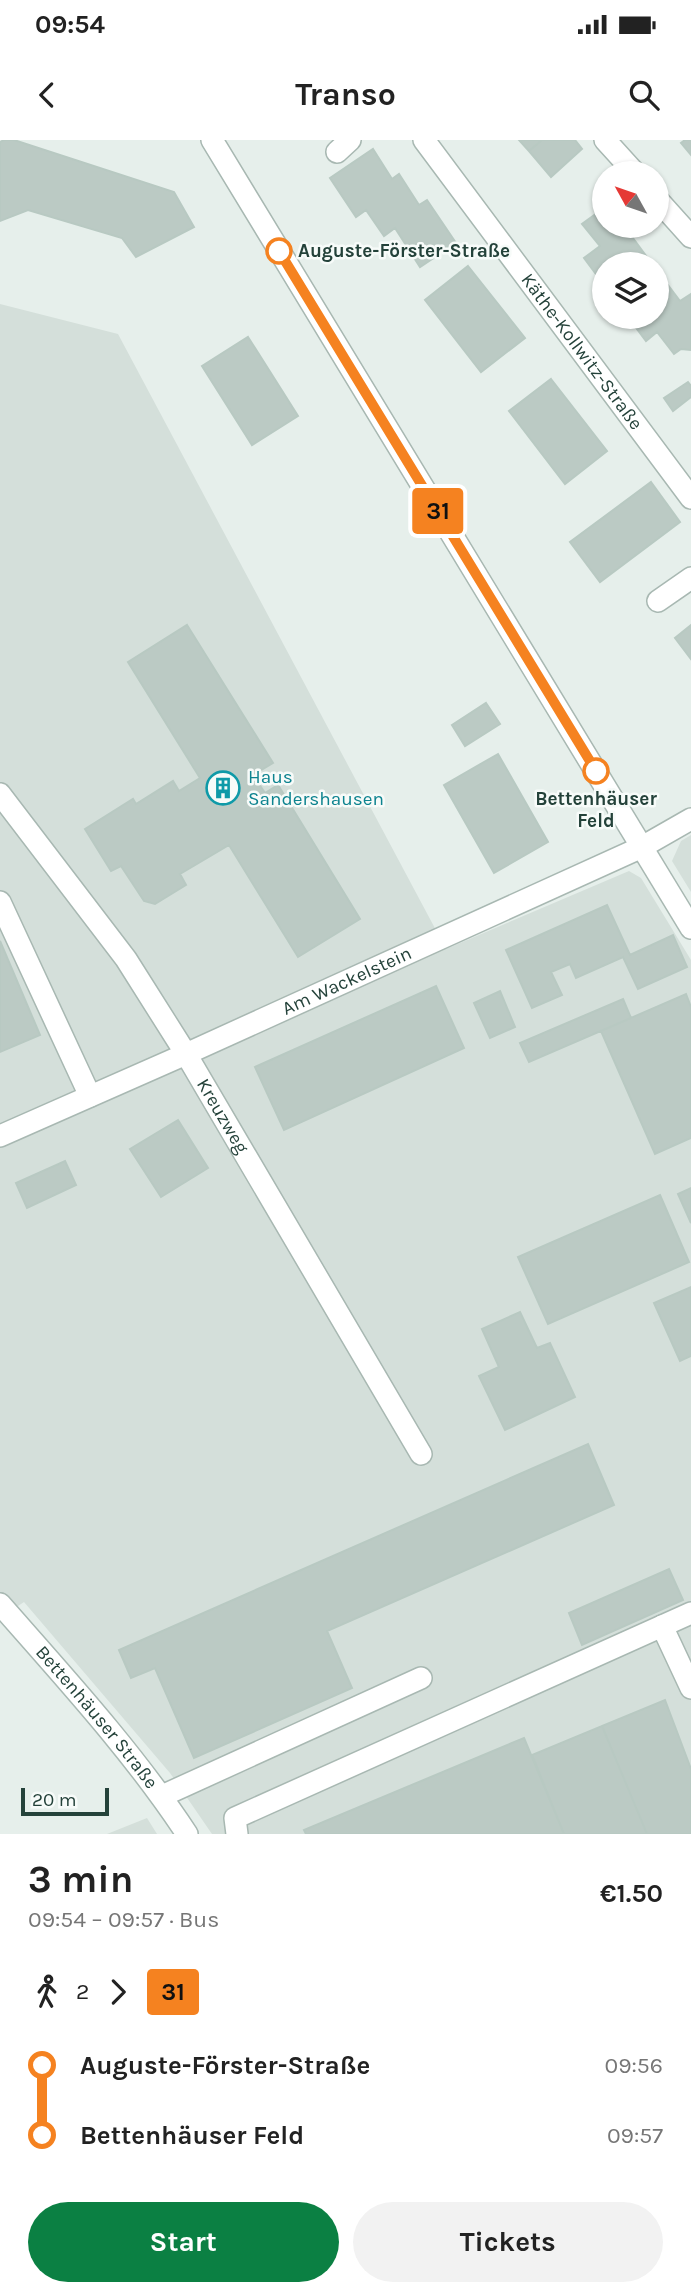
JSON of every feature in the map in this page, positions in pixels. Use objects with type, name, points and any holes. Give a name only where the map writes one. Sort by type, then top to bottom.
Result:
[{"type":"street","points":[[212,140],[691,928]]},
{"type":"street","name":"Käthe-Kollwitz-Straße","points":[[424,140],[691,498]]},
{"type":"street","points":[[606,140],[624,161]]},
{"type":"street","points":[[669,212],[691,237]]},
{"type":"street","points":[[658,601],[691,578]]},
{"type":"street","name":"Kreuzweg","points":[[0,794],[126,959],[186,1054],[421,1454]]},
{"type":"street","name":"Am Wackelstein","points":[[0,1136],[642,847],[691,819]]},
{"type":"street","points":[[0,902],[90,1096]]},
{"type":"street","name":"Bettenhäuser Straße","points":[[0,1604],[162,1796],[187,1834]]},
{"type":"street","points":[[237,1834],[235,1818],[691,1613]]},
{"type":"street","points":[[662,1626],[691,1688]]},
{"type":"street","points":[[162,1796],[421,1678]]},
{"type":"shaded area","points":[[0,304],[118,334],[446,949],[629,871],[641,878],[691,960],[691,1834],[212,1834],[170,1773],[24,1602],[0,1618]]},
{"type":"shaded area","points":[[691,835],[691,892],[672,861],[681,841]]},
{"type":"shaded area","points":[[147,1818],[157,1834],[107,1834]]},
{"type":"building","points":[[14,140],[174,192],[194,227],[136,257],[122,238],[28,210],[0,221],[0,142]]},
{"type":"building","points":[[519,140],[542,140],[529,151]]},
{"type":"building","points":[[542,140],[575,140],[582,149],[551,177],[529,151]]},
{"type":"building","points":[[691,140],[691,155],[681,143]]},
{"type":"building","points":[[373,149],[392,179],[399,174],[419,205],[427,200],[456,243],[420,267],[395,228],[384,236],[366,210],[356,217],[330,178]]},
{"type":"building","points":[[592,217],[592,236],[582,224]]},
{"type":"building","points":[[593,238],[633,238],[643,252],[592,252],[600,246]]},
{"type":"building","points":[[592,252],[592,269],[584,258]]},
{"type":"building","points":[[468,266],[525,338],[481,372],[425,300]]},
{"type":"building","points":[[669,286],[680,301],[691,294],[691,350],[681,349],[674,354],[657,332],[646,341],[637,329],[669,329]]},
{"type":"building","points":[[248,337],[298,416],[252,445],[202,366]]},
{"type":"building","points":[[551,379],[607,451],[565,484],[509,411]]},
{"type":"building","points":[[688,382],[691,386],[691,397],[673,411],[664,398]]},
{"type":"building","points":[[651,482],[680,522],[600,582],[570,542]]},
{"type":"building","name":"Haus Sandershausen","points":[[187,625],[273,763],[253,775],[265,793],[278,785],[360,919],[298,957],[229,845],[180,874],[186,885],[155,904],[144,901],[121,866],[111,871],[85,829],[133,799],[136,804],[173,781],[179,791],[200,778],[128,662]]},
{"type":"building","points":[[691,625],[691,659],[675,638]]},
{"type":"building","points":[[486,703],[500,724],[465,746],[452,725]]},
{"type":"building","points":[[498,754],[548,842],[494,873],[444,785]]},
{"type":"building","points":[[607,905],[630,955],[673,935],[687,967],[638,989],[623,957],[576,978],[570,964],[551,972],[562,995],[532,1008],[506,950]]},
{"type":"building","points":[[0,941],[40,1035],[0,1052]]},
{"type":"building","points":[[436,986],[464,1048],[284,1130],[255,1067]]},
{"type":"building","points":[[500,991],[515,1027],[490,1038],[474,1003]]},
{"type":"building","points":[[686,994],[691,1007],[691,1138],[655,1154],[601,1031]]},
{"type":"building","points":[[623,999],[631,1018],[529,1062],[520,1043]]},
{"type":"building","points":[[178,1120],[208,1168],[161,1197],[130,1149]]},
{"type":"building","points":[[65,1161],[76,1185],[27,1208],[16,1183]]},
{"type":"building","points":[[691,1188],[691,1223],[678,1194]]},
{"type":"building","points":[[660,1195],[689,1262],[548,1324],[518,1257]]},
{"type":"building","points":[[691,1287],[691,1356],[680,1361],[654,1303]]},
{"type":"building","points":[[520,1312],[537,1348],[550,1343],[575,1397],[505,1430],[479,1376],[499,1367],[482,1329]]},
{"type":"building","points":[[588,1444],[614,1505],[327,1631],[352,1688],[194,1758],[155,1668],[131,1678],[119,1650]]},
{"type":"building","points":[[669,1569],[683,1600],[582,1645],[569,1613]]},
{"type":"building","points":[[665,1700],[691,1769],[691,1834],[647,1834],[602,1726]]},
{"type":"building","points":[[602,1726],[647,1834],[564,1834],[532,1755]]},
{"type":"building","points":[[524,1738],[564,1834],[306,1834],[304,1830]]},
{"type":"bus line","name":"31","points":[[279,251],[596,771]]},
{"type":"place","name":"Auguste-Förster-Straße","points":[[279,251]]},
{"type":"place","name":"Bettenhäuser Feld","points":[[596,771]]},
{"type":"place","name":"Haus Sandershausen","points":[[223,788]]}]
